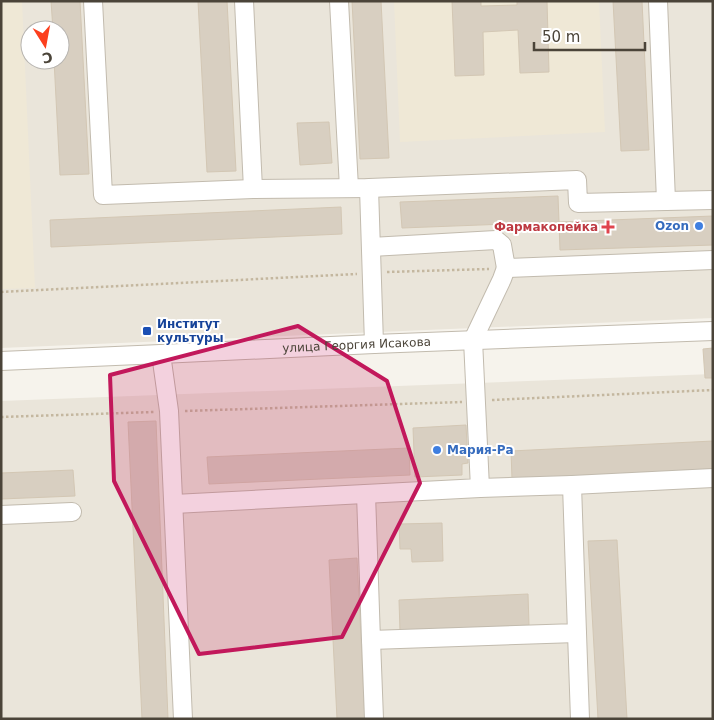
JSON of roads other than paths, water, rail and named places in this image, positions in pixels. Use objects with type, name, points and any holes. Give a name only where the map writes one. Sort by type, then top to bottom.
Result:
[{"type":"street","points":[[93,1],[103,195],[577,180],[578,203],[713,200]]},
{"type":"street","points":[[244,1],[253,189]]},
{"type":"street","points":[[339,1],[349,188]]},
{"type":"street","points":[[658,1],[666,201]]},
{"type":"street","points":[[369,188],[374,344]]},
{"type":"street","points":[[371,247],[496,240],[502,245],[506,268],[473,340],[480,488]]},
{"type":"street","points":[[506,268],[713,260]]},
{"type":"street","name":"улица Георгия Исакова","points":[[1,361],[713,330]]},
{"type":"street","points":[[161,354],[169,411],[183,719]]},
{"type":"street","points":[[174,504],[713,478]]},
{"type":"street","points":[[572,485],[580,719]]},
{"type":"street","points":[[366,494],[374,719]]},
{"type":"street","points":[[1,515],[72,512]]},
{"type":"street","points":[[372,640],[577,633]]},
{"type":"place","name":"Ozon","points":[[699,226]]},
{"type":"place","name":"Фармакопейка","points":[[608,227]]},
{"type":"place","name":"Институт культуры","points":[[147,331]]},
{"type":"place","name":"Мария-Ра","points":[[437,450]]}]
